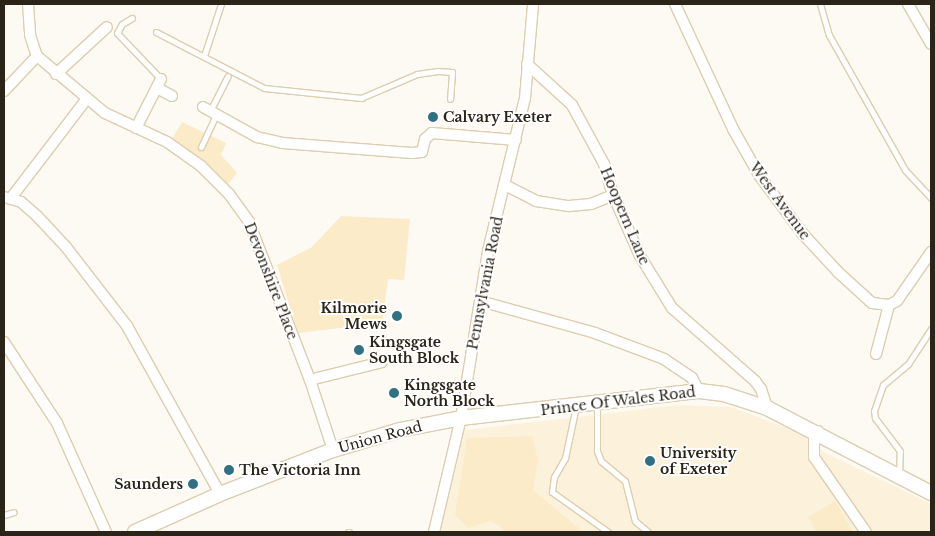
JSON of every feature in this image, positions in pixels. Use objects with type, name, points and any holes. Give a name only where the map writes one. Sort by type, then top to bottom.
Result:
[{"type":"street","points":[[4,91],[37,56],[30,35],[28,4]]},
{"type":"street","name":"Pennsylvania Road","points":[[434,532],[461,418],[488,251],[516,140],[533,4]]},
{"type":"street","name":"West Avenue","points":[[675,4],[732,129],[758,175],[802,233],[838,272],[872,304],[889,305]]},
{"type":"street","points":[[908,4],[931,44]]},
{"type":"street","points":[[56,74],[106,27]]},
{"type":"street","name":"Devonshire Place","points":[[37,56],[86,100],[105,113],[167,142],[201,166],[229,194],[249,222],[310,380],[332,450]]},
{"type":"street","name":"Hoopern Lane","points":[[527,64],[572,105],[604,164],[613,195],[651,275],[677,316],[755,381],[762,389],[767,408]]},
{"type":"street","points":[[136,128],[159,84],[172,96]]},
{"type":"street","points":[[86,100],[7,198],[21,202],[66,247],[127,326],[220,494]]},
{"type":"street","points":[[210,111],[257,137],[292,144],[412,153],[422,152],[425,139],[432,133],[516,140]]},
{"type":"street","points":[[505,185],[536,201],[569,206],[591,204],[613,195]]},
{"type":"street","points":[[876,354],[889,305],[898,301],[931,252]]},
{"type":"street","points":[[480,301],[595,333],[664,359],[692,378],[699,391]]},
{"type":"street","points":[[4,342],[58,423],[106,532]]},
{"type":"street","points":[[310,380],[382,362]]},
{"type":"street","name":"Prince Of Wales Road","points":[[461,418],[699,391],[724,394],[767,408],[818,432],[898,478],[931,493]]},
{"type":"street","name":"Union Road","points":[[135,532],[220,494],[332,450],[400,430],[461,418]]},
{"type":"street","points":[[818,432],[814,437],[814,457],[866,532]]},
{"type":"lane","points":[[204,56],[221,4]]},
{"type":"lane","points":[[820,4],[829,35],[905,170],[931,198]]},
{"type":"lane","points":[[132,18],[122,24],[117,33],[159,84]]},
{"type":"lane","points":[[156,32],[264,88],[350,98],[366,96],[417,74],[452,72],[450,99]]},
{"type":"lane","points":[[201,147],[210,111],[228,76]]},
{"type":"lane","points":[[898,478],[900,451],[875,418],[876,406],[883,385],[908,364],[931,329]]},
{"type":"lane","points":[[596,403],[597,451],[601,460],[624,481],[635,521],[648,532]]},
{"type":"lane","points":[[576,405],[565,458],[554,477],[552,492],[608,532]]},
{"type":"lane","points":[[4,515],[14,512]]},
{"type":"shaded area","points":[[182,122],[226,143],[221,155],[237,173],[228,184],[206,162],[172,139]]},
{"type":"shaded area","points":[[341,216],[410,219],[404,280],[388,279],[382,323],[298,333],[277,265],[312,247]]},
{"type":"shaded area","name":"University of Exeter","points":[[679,405],[731,407],[803,434],[824,452],[931,504],[931,532],[440,532],[465,430]]},
{"type":"shaded area","points":[[532,436],[538,460],[533,490],[583,532],[503,532],[502,528],[491,521],[468,528],[455,515],[467,438]]},
{"type":"shaded area","points":[[835,501],[853,532],[816,532],[808,517]]},
{"type":"place","name":"Calvary Exeter","points":[[433,117]]},
{"type":"place","name":"Kilmorie Mews","points":[[397,316]]},
{"type":"place","name":"Kingsgate South Block","points":[[359,350]]},
{"type":"place","name":"Kingsgate North Block","points":[[394,393]]},
{"type":"place","name":"University of Exeter","points":[[650,461]]},
{"type":"place","name":"The Victoria Inn","points":[[229,470]]},
{"type":"place","name":"Saunders","points":[[193,484]]}]
